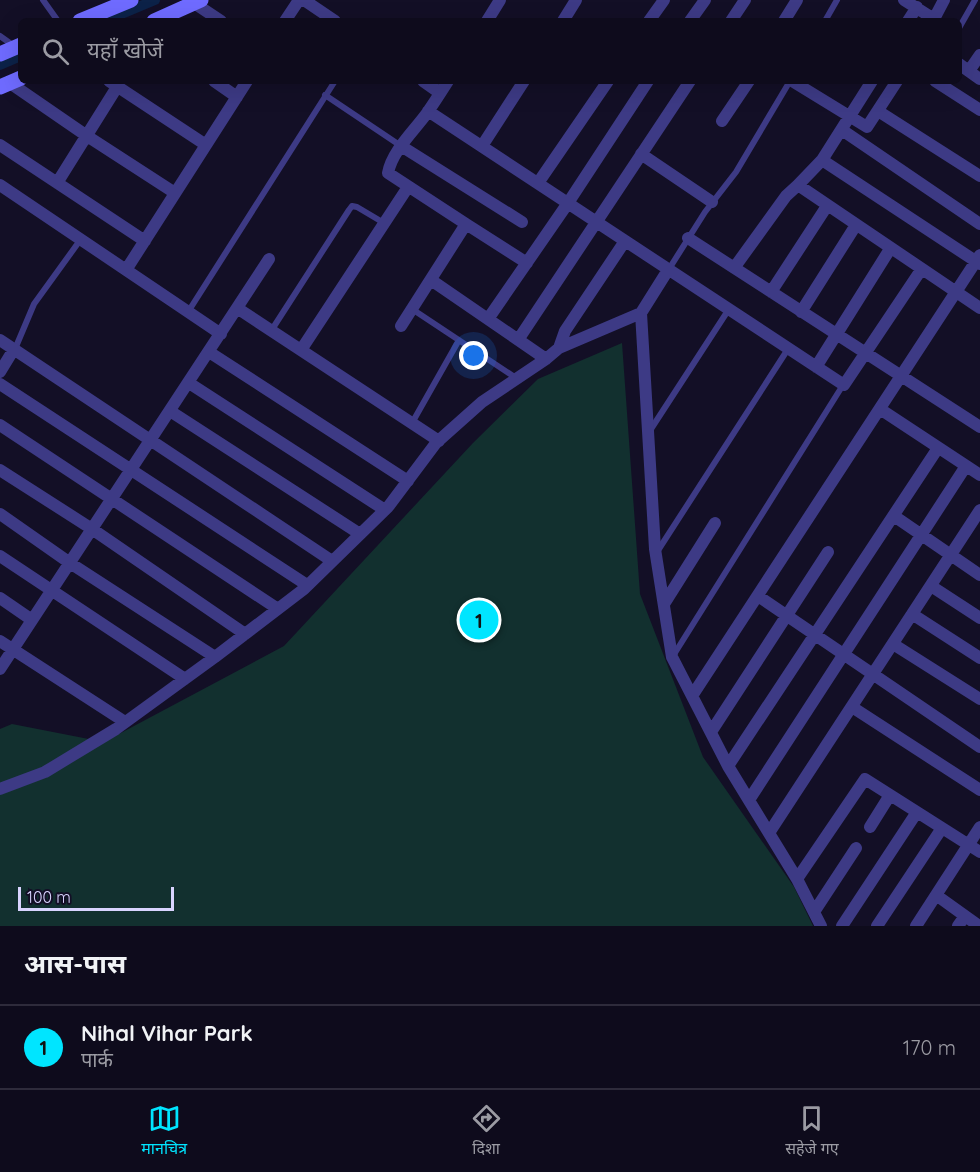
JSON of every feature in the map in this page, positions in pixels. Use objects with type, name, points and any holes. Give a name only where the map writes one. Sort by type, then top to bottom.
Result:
[{"type":"street","points":[[87,18],[131,0]]},
{"type":"street","points":[[287,18],[299,0]]},
{"type":"street","points":[[304,0],[331,18]]},
{"type":"street","points":[[489,18],[500,0]]},
{"type":"street","points":[[565,18],[576,0]]},
{"type":"street","points":[[651,18],[664,0]]},
{"type":"street","points":[[692,18],[705,0]]},
{"type":"street","points":[[733,18],[745,0]]},
{"type":"street","points":[[786,18],[797,0]]},
{"type":"street","points":[[904,0],[931,18]]},
{"type":"street","points":[[935,18],[944,0]]},
{"type":"street","points":[[161,18],[197,2],[217,18]]},
{"type":"street","points":[[910,18],[917,7]]},
{"type":"street","points":[[0,54],[18,46]]},
{"type":"street","points":[[969,72],[980,55]]},
{"type":"street","points":[[10,83],[176,193]]},
{"type":"street","points":[[57,183],[87,135],[113,84],[206,145]]},
{"type":"street","points":[[219,84],[237,96]]},
{"type":"street","points":[[126,270],[245,84]]},
{"type":"street","points":[[427,84],[440,93]]},
{"type":"street","points":[[446,84],[429,111],[401,146],[388,173],[527,263]]},
{"type":"street","points":[[482,146],[522,84]]},
{"type":"street","points":[[538,183],[606,84]]},
{"type":"street","points":[[488,319],[646,84]]},
{"type":"street","points":[[518,340],[688,84]]},
{"type":"street","points":[[722,121],[747,84]]},
{"type":"street","points":[[796,84],[867,127],[895,84]]},
{"type":"street","points":[[734,268],[786,196],[822,160],[870,84]]},
{"type":"street","points":[[940,84],[980,110]]},
{"type":"street","points":[[429,111],[844,385],[921,270]]},
{"type":"street","points":[[878,111],[980,176]]},
{"type":"street","points":[[842,130],[980,224]]},
{"type":"street","points":[[0,145],[145,241]]},
{"type":"street","points":[[401,146],[522,222]]},
{"type":"street","points":[[641,154],[712,202]]},
{"type":"street","points":[[692,696],[955,293],[979,260],[822,160]]},
{"type":"street","points":[[0,185],[221,334]]},
{"type":"street","points":[[798,185],[980,308]]},
{"type":"street","points":[[301,350],[408,187]]},
{"type":"street","points":[[771,292],[827,206]]},
{"type":"street","points":[[401,326],[466,224]]},
{"type":"street","points":[[801,312],[856,225]]},
{"type":"street","points":[[688,238],[980,427]]},
{"type":"street","points":[[559,348],[565,331],[625,241]]},
{"type":"street","points":[[816,367],[890,249]]},
{"type":"street","points":[[0,669],[269,259]]},
{"type":"street","points":[[668,270],[641,314],[656,554],[672,657],[728,766],[797,879],[818,925]]},
{"type":"street","points":[[431,279],[546,359]]},
{"type":"street","points":[[237,308],[439,441]]},
{"type":"street","points":[[0,789],[45,772],[125,722],[278,609],[307,585],[385,510],[439,441],[482,402],[559,348],[641,314]]},
{"type":"street","points":[[0,340],[332,561]]},
{"type":"street","points":[[0,372],[14,350]]},
{"type":"street","points":[[209,352],[408,481]]},
{"type":"street","points":[[189,382],[385,510]]},
{"type":"street","points":[[0,384],[307,585]]},
{"type":"street","points":[[880,409],[980,475]]},
{"type":"street","points":[[170,411],[360,534]]},
{"type":"street","points":[[0,425],[278,609]]},
{"type":"street","points":[[728,766],[938,448]]},
{"type":"street","points":[[749,800],[966,466]]},
{"type":"street","points":[[0,470],[92,529],[245,634]]},
{"type":"street","points":[[769,833],[950,556],[975,528],[980,510]]},
{"type":"street","points":[[0,514],[70,563],[215,657]]},
{"type":"street","points":[[894,516],[980,575]]},
{"type":"street","points":[[664,604],[715,523]]},
{"type":"street","points":[[711,732],[828,552]]},
{"type":"street","points":[[0,556],[185,679]]},
{"type":"street","points":[[931,586],[980,618]]},
{"type":"street","points":[[758,596],[980,747]]},
{"type":"street","points":[[0,598],[32,620]]},
{"type":"street","points":[[912,614],[980,658]]},
{"type":"street","points":[[0,641],[125,722]]},
{"type":"street","points":[[893,644],[980,699]]},
{"type":"street","points":[[852,707],[980,790]]},
{"type":"street","points":[[797,879],[865,779],[980,852]]},
{"type":"street","points":[[870,827],[890,795]]},
{"type":"street","points":[[842,926],[917,812]]},
{"type":"street","points":[[916,926],[980,827]]},
{"type":"street","points":[[877,926],[942,828]]},
{"type":"street","points":[[814,912],[856,848]]},
{"type":"street","points":[[936,895],[961,921],[980,926]]},
{"type":"lane","points":[[43,0],[56,18]]},
{"type":"lane","points":[[827,18],[837,0]]},
{"type":"lane","points":[[962,23],[975,0]]},
{"type":"lane","points":[[0,36],[18,46]]},
{"type":"lane","points":[[188,312],[333,84]]},
{"type":"lane","points":[[668,270],[712,202],[736,172],[789,84]]},
{"type":"lane","points":[[326,95],[401,146]]},
{"type":"lane","points":[[271,331],[352,206],[384,224]]},
{"type":"lane","points":[[14,350],[34,304],[81,239]]},
{"type":"lane","points":[[412,309],[517,378]]},
{"type":"lane","points":[[648,433],[729,309]]},
{"type":"lane","points":[[412,423],[459,340]]},
{"type":"lane","points":[[656,554],[788,348]]},
{"type":"lane","points":[[672,657],[844,385]]},
{"type":"green space","points":[[622,343],[640,594],[703,757],[794,887],[813,926],[0,926],[0,729],[12,724],[104,742],[284,646],[473,443],[538,379]]},
{"type":"waterway","points":[[112,18],[155,0]]},
{"type":"waterway","points":[[0,65],[18,57]]},
{"type":"place","name":"Nihal Vihar Park","points":[[479,620]]}]
